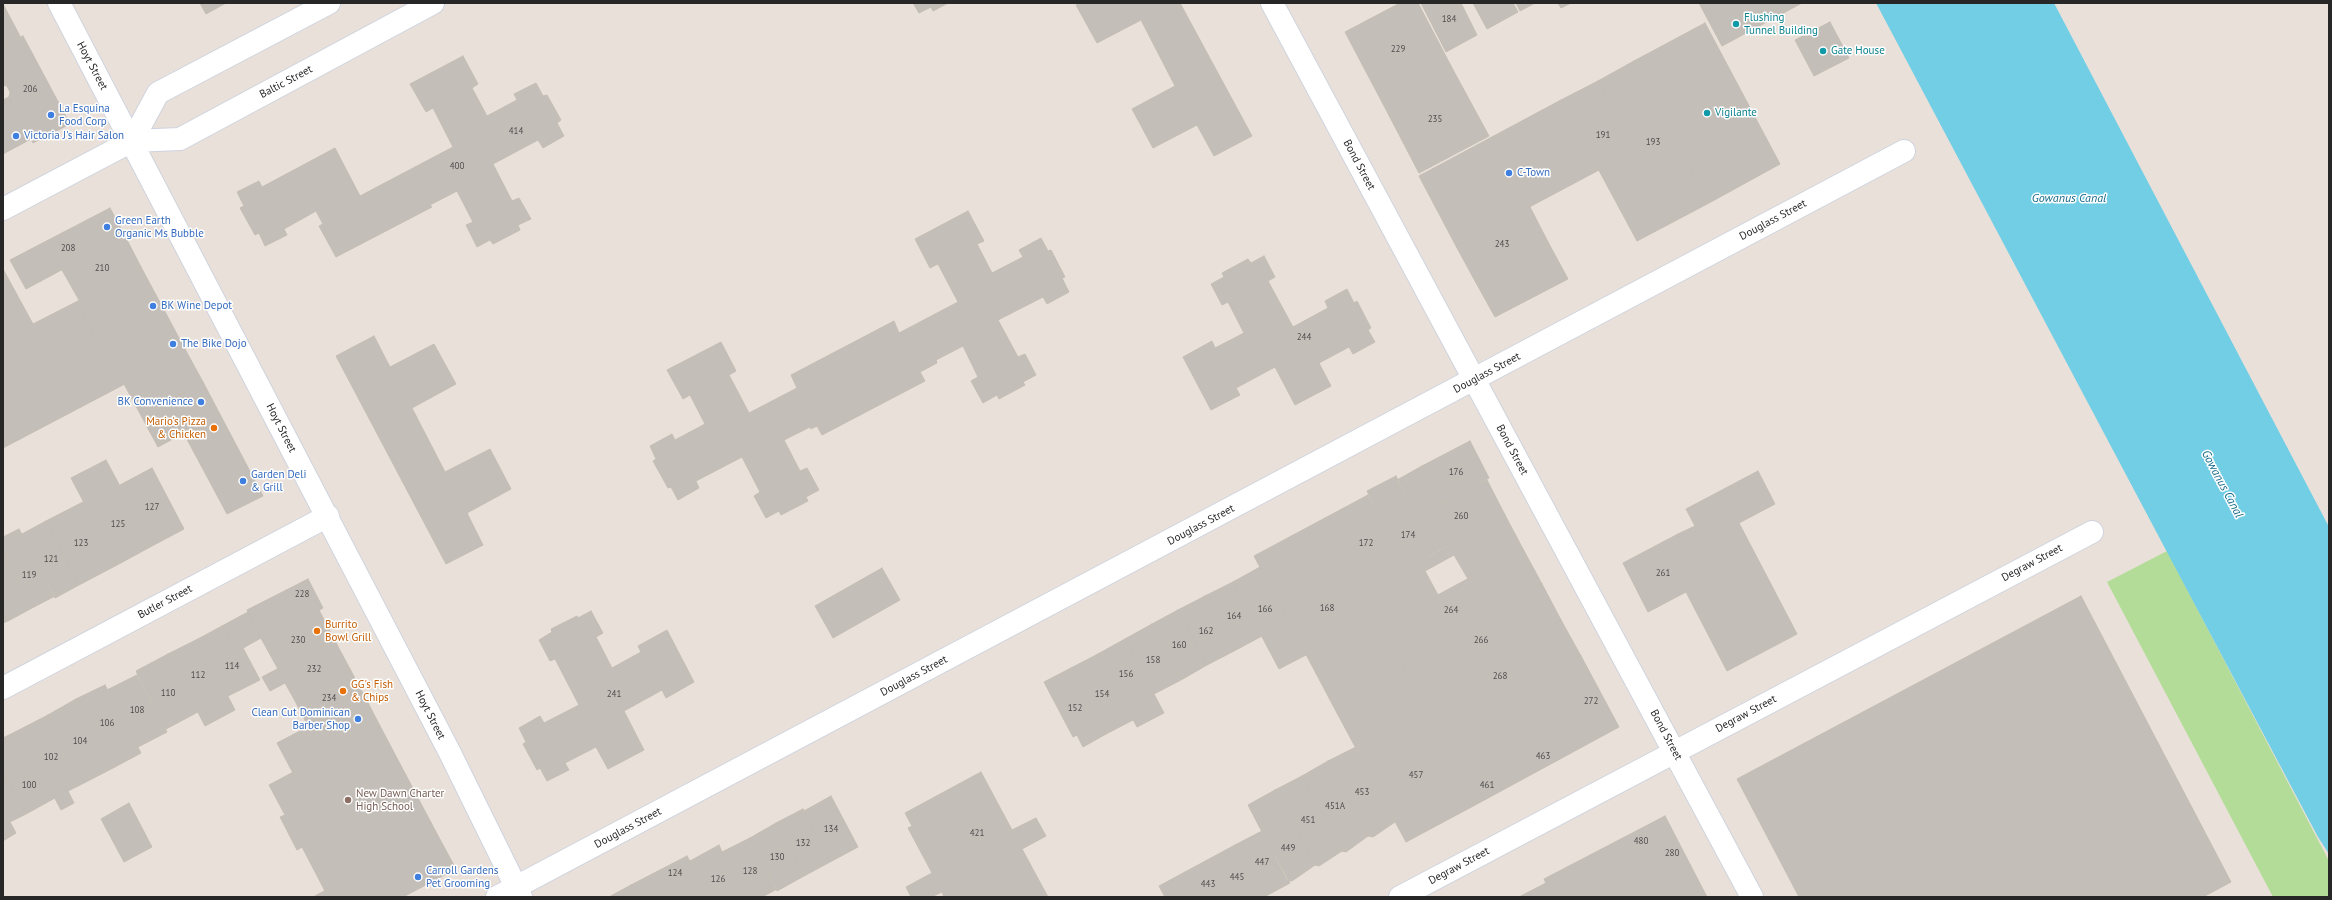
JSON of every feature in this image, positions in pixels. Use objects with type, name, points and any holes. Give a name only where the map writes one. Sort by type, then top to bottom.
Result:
[{"type":"street","name":"Hoyt Street","points":[[59,3],[328,516],[449,751],[511,894]]},
{"type":"street","points":[[132,141],[158,93],[329,3]]},
{"type":"street","name":"Baltic Street","points":[[3,210],[132,141],[180,139],[433,3]]},
{"type":"street","name":"Bond Street","points":[[1279,5],[1474,380],[1676,752],[1752,897]]},
{"type":"street","name":"Douglass Street","points":[[511,894],[1904,151]]},
{"type":"street","name":"Butler Street","points":[[3,688],[328,516]]},
{"type":"street","name":"Degraw Street","points":[[1400,897],[2092,532]]},
{"type":"green space","points":[[2167,551],[2329,861],[2329,897],[2273,897],[2107,582]]},
{"type":"water","name":"Gowanus Canal","points":[[1876,3],[2054,3],[2329,527],[2329,854],[2318,837]]},
{"type":"building","points":[[200,3],[226,3],[206,14]]},
{"type":"building","points":[[913,3],[948,3],[933,11],[931,7],[919,13]]},
{"type":"building","points":[[1079,3],[1180,3],[1252,136],[1214,156],[1197,125],[1153,148],[1132,109],[1175,86],[1141,20],[1097,43],[1076,5]]},
{"type":"building","points":[[1400,3],[1418,3],[1451,66],[1382,102],[1345,32]]},
{"type":"building","points":[[1421,3],[1461,3],[1477,35],[1446,52]]},
{"type":"building","points":[[1473,3],[1513,3],[1518,12],[1487,29]]},
{"type":"building","points":[[1516,3],[1535,3],[1520,11]]},
{"type":"building","points":[[1558,3],[1571,3],[1561,8]]},
{"type":"building","name":"Flushing Tunnel Building","points":[[1699,3],[1802,3],[1722,46]]},
{"type":"building","points":[[3,4],[21,38],[3,47]]},
{"type":"building","name":"Gate House","points":[[1830,22],[1849,58],[1814,76],[1795,40]]},
{"type":"building","name":"Vigilante","points":[[1705,23],[1780,164],[1709,203],[1634,61]]},
{"type":"building","points":[[23,36],[70,124],[33,143],[9,97],[10,92],[7,86],[3,85],[3,47]]},
{"type":"building","points":[[463,56],[478,84],[472,88],[487,116],[517,100],[514,94],[536,83],[543,96],[547,95],[561,120],[557,123],[564,136],[543,148],[538,140],[493,164],[512,201],[519,198],[531,219],[518,225],[520,230],[493,244],[490,240],[477,247],[466,225],[473,222],[457,191],[430,205],[432,207],[336,257],[319,226],[323,224],[316,211],[284,229],[287,235],[265,246],[259,233],[255,235],[240,208],[244,206],[237,192],[259,181],[262,187],[335,148],[360,196],[453,147],[433,108],[426,112],[410,84]]},
{"type":"building","points":[[1634,61],[1709,203],[1673,222],[1598,81]]},
{"type":"building","points":[[1451,66],[1489,136],[1419,173],[1382,102]]},
{"type":"building","points":[[1598,81],[1673,222],[1637,241],[1561,100]]},
{"type":"building","points":[[9,97],[31,139],[3,154],[3,100]]},
{"type":"building","name":"C-Town","points":[[1561,100],[1599,170],[1456,246],[1419,176]]},
{"type":"building","points":[[1530,207],[1548,242],[1475,281],[1456,246]]},
{"type":"building","points":[[110,208],[125,236],[26,289],[10,260]]},
{"type":"building","points":[[968,211],[984,241],[977,244],[992,273],[1023,257],[1019,250],[1041,238],[1048,251],[1051,250],[1065,277],[1062,278],[1069,292],[1047,304],[1043,297],[998,320],[1018,357],[1025,354],[1036,375],[1023,382],[1025,385],[999,399],[997,395],[983,403],[971,381],[978,377],[963,346],[936,360],[937,363],[920,372],[925,381],[822,435],[817,426],[811,429],[810,427],[784,440],[800,471],[807,468],[819,490],[806,497],[808,501],[781,515],[779,511],[766,518],[754,496],[760,492],[742,457],[696,481],[699,488],[678,500],[671,487],[668,488],[653,461],[656,459],[650,446],[672,434],[675,440],[705,424],[690,395],[683,399],[667,370],[721,342],[736,371],[729,375],[749,413],[797,388],[791,375],[894,321],[899,333],[958,302],[938,264],[930,268],[915,239]]},
{"type":"building","points":[[125,236],[141,267],[79,300],[62,270]]},
{"type":"building","points":[[1548,242],[1568,279],[1495,317],[1475,281]]},
{"type":"building","points":[[1264,256],[1275,277],[1268,281],[1293,327],[1328,308],[1325,301],[1347,289],[1354,303],[1357,301],[1371,328],[1368,330],[1375,342],[1353,354],[1349,347],[1319,363],[1331,386],[1295,405],[1275,367],[1236,388],[1240,395],[1211,410],[1183,357],[1212,341],[1215,348],[1244,333],[1228,302],[1222,305],[1211,284],[1224,277],[1222,273],[1248,259],[1251,263]]},
{"type":"building","points":[[141,267],[186,351],[121,386],[76,302]]},
{"type":"building","points":[[3,269],[33,324],[76,302],[121,386],[3,448]]},
{"type":"building","points":[[374,336],[390,367],[434,344],[456,384],[412,408],[445,472],[490,449],[511,489],[467,513],[483,545],[446,564],[336,356]]},
{"type":"building","points":[[186,351],[203,382],[167,402],[184,433],[158,447],[124,384]]},
{"type":"building","points":[[203,382],[263,496],[227,514],[167,402]]},
{"type":"building","points":[[1470,441],[1489,478],[1442,504],[1422,466]]},
{"type":"building","points":[[106,460],[152,546],[117,565],[71,478]]},
{"type":"building","points":[[1422,466],[1442,504],[1417,517],[1397,480]]},
{"type":"building","points":[[152,468],[184,529],[152,546],[120,485]]},
{"type":"building","points":[[1758,471],[1775,504],[1739,523],[1797,634],[1727,671],[1686,592],[1703,583],[1678,534],[1695,526],[1686,509]]},
{"type":"building","points":[[1396,476],[1436,553],[1407,568],[1367,491]]},
{"type":"building","points":[[1487,480],[1505,515],[1436,553],[1417,517]]},
{"type":"building","points":[[1368,495],[1407,568],[1363,591],[1325,518]]},
{"type":"building","points":[[83,502],[117,565],[79,585],[46,521]]},
{"type":"building","points":[[1505,515],[1523,549],[1468,579],[1454,555],[1425,571],[1438,595],[1382,625],[1363,591]]},
{"type":"building","points":[[1325,518],[1400,660],[1329,698],[1254,556]]},
{"type":"building","points":[[46,521],[79,585],[55,598],[22,534]]},
{"type":"building","points":[[19,529],[55,596],[32,608],[3,553],[3,537]]},
{"type":"building","points":[[1678,534],[1703,583],[1648,612],[1623,563]]},
{"type":"building","points":[[1523,549],[1542,584],[1400,660],[1382,625]]},
{"type":"building","points":[[3,553],[32,608],[8,621],[3,612]]},
{"type":"building","points":[[1260,567],[1306,655],[1279,669],[1233,582]]},
{"type":"building","points":[[882,568],[900,600],[833,638],[815,606]]},
{"type":"building","points":[[308,579],[323,608],[262,640],[247,610]]},
{"type":"building","points":[[1233,582],[1262,636],[1234,651],[1205,596]]},
{"type":"building","points":[[1542,584],[1561,620],[1419,696],[1400,660]]},
{"type":"building","points":[[1205,596],[1234,651],[1207,665],[1178,610]]},
{"type":"building","points":[[2081,596],[2231,882],[2203,897],[1799,897],[1737,779]]},
{"type":"building","points":[[319,610],[334,639],[278,669],[262,640]]},
{"type":"building","points":[[1178,610],[1207,665],[1181,680],[1152,624]]},
{"type":"building","points":[[591,611],[603,633],[596,637],[612,668],[641,652],[638,646],[667,630],[694,682],[666,698],[662,690],[624,711],[644,750],[608,769],[596,747],[565,763],[569,770],[547,781],[540,768],[537,770],[523,744],[526,742],[519,728],[540,716],[544,723],[579,705],[555,659],[550,661],[539,640],[552,632],[551,629]]},
{"type":"building","points":[[3,612],[8,621],[3,623]]},
{"type":"building","points":[[248,612],[261,638],[236,652],[222,626]]},
{"type":"building","points":[[1561,620],[1581,656],[1439,732],[1419,696]]},
{"type":"building","points":[[1152,624],[1181,680],[1154,694],[1125,639]]},
{"type":"building","points":[[222,626],[236,652],[243,648],[260,680],[228,696],[198,639]]},
{"type":"building","points":[[198,639],[235,710],[205,726],[168,654]]},
{"type":"building","points":[[334,639],[350,669],[294,699],[285,683],[270,691],[262,677]]},
{"type":"building","points":[[1125,639],[1164,713],[1137,727],[1098,654]]},
{"type":"building","points":[[168,654],[198,712],[166,729],[136,671]]},
{"type":"building","points":[[1098,654],[1133,720],[1106,734],[1071,668]]},
{"type":"building","points":[[1581,656],[1619,727],[1477,804],[1439,732]]},
{"type":"building","points":[[1400,660],[1477,804],[1406,842],[1329,698]]},
{"type":"building","points":[[1071,668],[1106,734],[1083,747],[1077,735],[1073,737],[1044,682]]},
{"type":"building","points":[[350,669],[365,697],[308,726],[294,699]]},
{"type":"building","points":[[137,675],[167,732],[138,747],[107,690]]},
{"type":"building","points":[[105,685],[141,753],[113,768],[76,699]]},
{"type":"building","points":[[365,697],[380,726],[293,773],[277,743]]},
{"type":"building","points":[[76,699],[113,768],[84,783],[48,715]]},
{"type":"building","points":[[48,715],[84,783],[68,791],[74,803],[61,810],[19,730]]},
{"type":"building","name":"New Dawn Charter High School","points":[[380,726],[436,832],[325,891],[302,847],[297,850],[280,817],[285,815],[269,785]]},
{"type":"building","points":[[19,730],[55,798],[26,814],[3,771],[3,738]]},
{"type":"building","points":[[1356,747],[1395,822],[1373,837],[1368,836],[1328,761]]},
{"type":"building","points":[[1328,761],[1368,836],[1346,852],[1342,851],[1302,776]]},
{"type":"building","points":[[3,771],[26,814],[10,822],[16,833],[3,841]]},
{"type":"building","points":[[981,772],[1012,830],[1036,818],[1046,836],[1022,849],[1048,897],[944,897],[942,892],[931,897],[911,897],[906,887],[932,873],[908,828],[912,826],[905,813]]},
{"type":"building","points":[[1302,776],[1342,851],[1319,866],[1315,865],[1275,790]]},
{"type":"building","points":[[1275,790],[1315,865],[1292,881],[1287,880],[1248,805]]},
{"type":"building","points":[[831,796],[858,847],[830,862],[804,811]]},
{"type":"building","points":[[129,803],[152,847],[124,862],[101,819]]},
{"type":"building","points":[[803,809],[830,862],[804,876],[776,823]]},
{"type":"building","points":[[1665,816],[1707,897],[1553,897],[1544,879]]},
{"type":"building","points":[[776,823],[804,876],[777,891],[750,838]]},
{"type":"building","points":[[1262,831],[1290,883],[1264,897],[1235,845]]},
{"type":"building","points":[[436,832],[456,869],[403,897],[313,897]]},
{"type":"building","points":[[750,838],[777,889],[762,897],[746,897],[722,852]]},
{"type":"building","points":[[719,845],[746,897],[709,897],[690,861]]},
{"type":"building","points":[[1235,845],[1263,897],[1232,897],[1211,858]]},
{"type":"building","points":[[687,856],[709,897],[637,897],[631,885]]},
{"type":"building","points":[[1211,858],[1232,897],[1199,897],[1185,872]]},
{"type":"building","points":[[1185,872],[1199,897],[1165,897],[1159,886]]},
{"type":"building","points":[[1546,883],[1553,897],[1519,897]]},
{"type":"building","points":[[631,885],[637,897],[609,897]]},
{"type":"place","name":"Flushing Tunnel Building","points":[[1736,24]]},
{"type":"place","name":"Gate House","points":[[1823,51]]},
{"type":"place","name":"Vigilante","points":[[1707,113]]},
{"type":"place","name":"La Esquina Food Corp","points":[[51,115]]},
{"type":"place","name":"Victoria J's Hair Salon","points":[[16,136]]},
{"type":"place","name":"C-Town","points":[[1509,173]]},
{"type":"place","name":"Green Earth Organic Ms Bubble","points":[[107,227]]},
{"type":"place","name":"BK Wine Depot","points":[[153,306]]},
{"type":"place","name":"The Bike Dojo","points":[[173,344]]},
{"type":"place","name":"BK Convenience","points":[[201,402]]},
{"type":"place","name":"Mario's Pizza & Chicken","points":[[214,428]]},
{"type":"place","name":"Garden Deli & Grill","points":[[243,481]]},
{"type":"place","name":"Burrito Bowl Grill","points":[[317,631]]},
{"type":"place","name":"GG's Fish & Chips","points":[[343,691]]},
{"type":"place","name":"Clean Cut Dominican Barber Shop","points":[[358,719]]},
{"type":"place","name":"New Dawn Charter High School","points":[[348,800]]},
{"type":"place","name":"Carroll Gardens Pet Grooming","points":[[418,877]]}]
